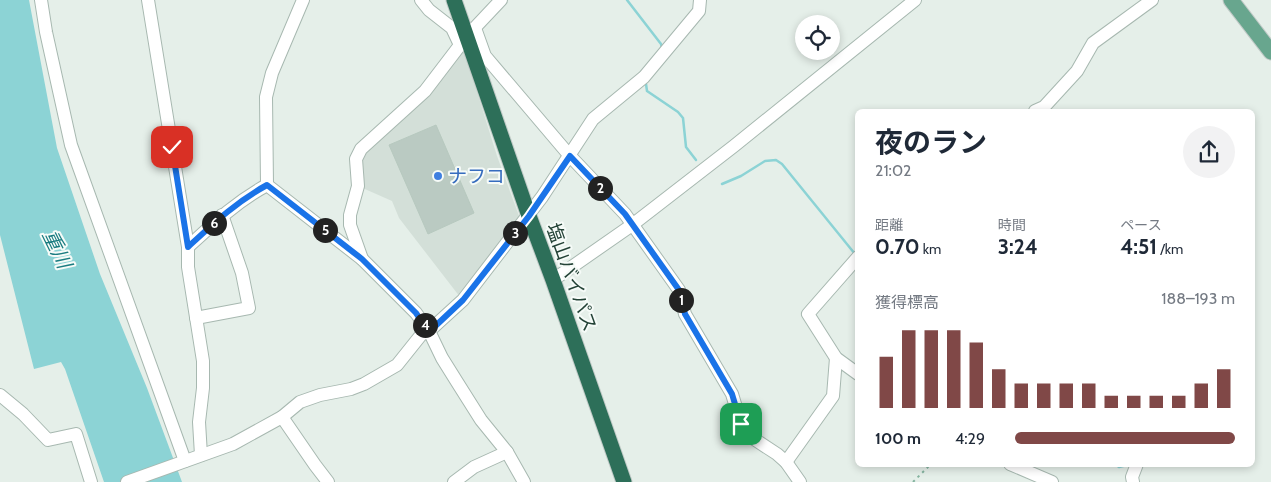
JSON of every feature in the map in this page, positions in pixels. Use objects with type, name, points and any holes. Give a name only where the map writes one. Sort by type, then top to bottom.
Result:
[{"type":"highway","name":"塩山バイパス","points":[[454,0],[624,482]]},
{"type":"main road","points":[[1231,0],[1271,52]]},
{"type":"street","points":[[41,0],[70,145],[186,461]]},
{"type":"street","points":[[148,0],[188,247],[188,267],[204,361],[203,388],[198,422],[201,455]]},
{"type":"street","points":[[267,185],[266,96],[272,73],[303,0]]},
{"type":"street","points":[[421,0],[429,10],[452,28],[467,36],[570,156],[625,214],[679,290],[685,314],[732,394],[741,424],[754,439],[786,462],[800,482]]},
{"type":"street","points":[[362,259],[350,225],[350,214],[358,186],[356,159],[361,149],[425,91],[467,36],[502,0]]},
{"type":"street","points":[[128,482],[233,444],[282,417],[300,402],[351,389],[364,384],[397,365],[421,335],[429,332],[463,300],[529,216],[593,119],[644,77],[699,11],[700,0]]},
{"type":"street","points":[[553,280],[632,224],[734,146],[915,0]]},
{"type":"street","points":[[1040,109],[1044,107],[1077,71],[1093,43],[1152,0]]},
{"type":"street","points":[[188,247],[222,215],[267,185]]},
{"type":"street","points":[[267,185],[362,259],[416,313],[481,420],[507,452],[524,482]]},
{"type":"street","points":[[196,318],[249,308],[242,273],[222,215]]},
{"type":"street","points":[[855,260],[808,314],[836,358],[855,372]]},
{"type":"street","points":[[786,462],[832,396],[836,358]]},
{"type":"street","points":[[0,394],[48,440],[76,434],[91,482]]},
{"type":"street","points":[[282,417],[328,482]]},
{"type":"street","points":[[454,482],[474,467],[507,452]]},
{"type":"street","points":[[1017,467],[1052,482]]},
{"type":"street","points":[[1133,482],[1132,477],[1137,467]]},
{"type":"path","points":[[913,482],[927,467]]},
{"type":"shaded area","points":[[464,50],[497,156],[522,224],[460,297],[399,218],[392,201],[358,186],[361,149]]},
{"type":"water","name":"重川","points":[[0,0],[29,0],[57,148],[100,274],[147,388],[182,482],[104,482],[61,362],[34,369],[0,235]]},
{"type":"building","points":[[436,125],[474,213],[428,234],[389,145]]},
{"type":"waterway","points":[[627,0],[661,44],[662,48]]},
{"type":"waterway","points":[[646,84],[647,91],[678,112],[683,118],[686,147],[696,160]]},
{"type":"waterway","points":[[722,184],[741,176],[765,161],[776,160],[782,164],[855,254]]},
{"type":"place","name":"ナフコ","points":[[438,176]]},
{"type":"route","points":[[172,147],[188,247],[222,215],[267,185],[362,259],[416,313],[429,332],[463,300],[529,216],[570,156],[625,214],[679,290],[685,314],[732,394],[741,424]]}]
